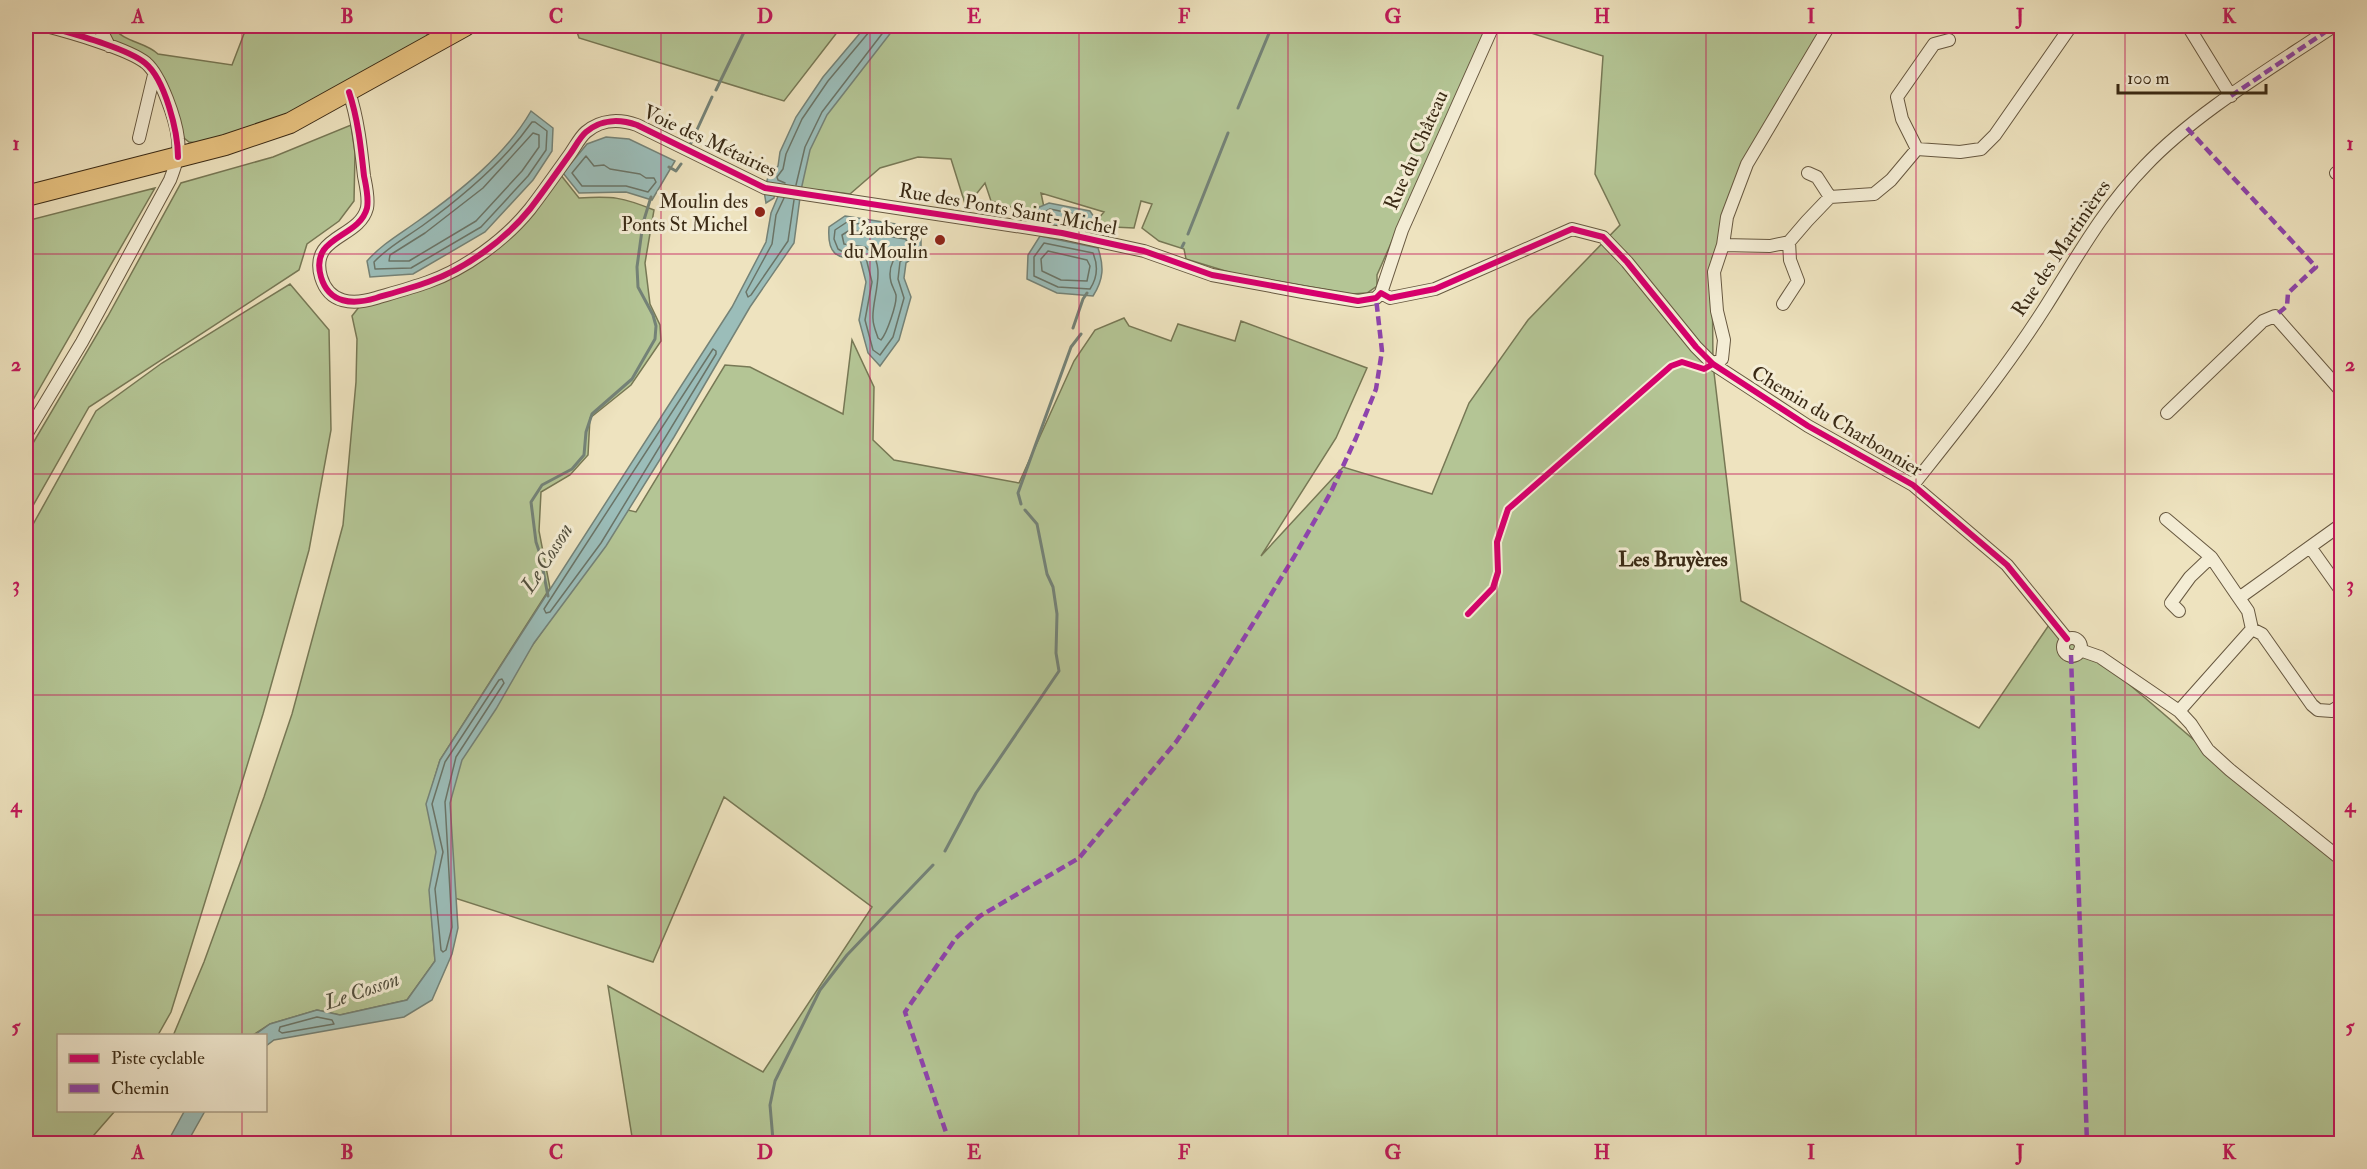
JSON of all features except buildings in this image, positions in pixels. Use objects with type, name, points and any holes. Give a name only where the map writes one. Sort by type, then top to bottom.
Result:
[{"type":"main road","points":[[26,196],[225,145],[290,123],[349,92],[453,28]]},
{"type":"street","points":[[26,435],[82,342],[171,180],[178,157],[178,140],[165,95],[146,63],[109,46],[46,26]]},
{"type":"street","points":[[99,26],[109,46]]},
{"type":"street","name":"Rue du Château","points":[[1381,293],[1402,230],[1493,26]]},
{"type":"street","points":[[1713,364],[1722,359],[1724,340],[1717,311],[1714,272],[1723,244],[1727,218],[1747,164],[1829,26]]},
{"type":"street","points":[[1917,149],[1960,152],[1981,148],[1995,135],[2071,26]]},
{"type":"street","points":[[2188,26],[2231,96]]},
{"type":"street","name":"Rue des Martinières","points":[[1913,485],[1972,410],[2031,327],[2113,201],[2183,131],[2334,26]]},
{"type":"street","points":[[1917,149],[1902,119],[1897,97],[1934,44],[1948,40]]},
{"type":"street","points":[[139,138],[154,75]]},
{"type":"street","name":"Voie des Métairies","points":[[349,92],[356,114],[368,203],[360,222],[328,243],[320,257],[319,264],[326,289],[346,303],[362,302],[430,282],[468,262],[508,232],[529,210],[586,132],[610,120],[624,120],[637,124],[765,188],[801,193]]},
{"type":"street","points":[[1723,244],[1770,246],[1789,242],[1830,197],[1874,194],[1891,180],[1917,149]]},
{"type":"street","points":[[1808,172],[1817,177],[1830,197]]},
{"type":"street","name":"Rue des Ponts Saint-Michel","points":[[801,193],[1062,232],[1144,251],[1212,275],[1358,301],[1376,298],[1381,293],[1390,298],[1435,289],[1572,229],[1603,237],[1713,364]]},
{"type":"street","points":[[1783,304],[1798,281],[1790,260],[1789,242]]},
{"type":"street","points":[[2167,413],[2263,321],[2275,316],[2342,392]]},
{"type":"street","name":"Chemin du Charbonnier","points":[[1713,364],[1808,426],[1913,485],[2007,565],[2067,639],[2077,640],[2080,650],[2100,657],[2179,711]]},
{"type":"street","points":[[2166,519],[2211,557],[2248,611],[2252,629]]},
{"type":"street","points":[[2239,598],[2342,524]]},
{"type":"street","points":[[2310,547],[2342,592]]},
{"type":"street","points":[[2179,611],[2171,603],[2190,577],[2211,557]]},
{"type":"street","points":[[2252,629],[2262,634],[2312,705],[2318,710],[2332,711],[2342,704]]},
{"type":"street","points":[[2252,629],[2179,711],[2215,756],[2342,860]]},
{"type":"green space","points":[[102,26],[113,26],[122,36],[158,54],[232,65],[247,26],[318,26],[328,33],[345,26],[431,26],[425,39],[274,122],[198,143],[189,142],[184,138],[165,86],[116,44]]},
{"type":"green space","points":[[575,26],[842,26],[784,101],[579,38]]},
{"type":"green space","points":[[890,26],[1487,26],[1377,275],[1377,286],[1367,293],[1351,294],[1232,273],[1186,259],[1184,249],[1159,241],[1142,228],[1152,204],[1141,201],[1134,228],[1092,226],[1104,212],[1041,193],[1046,217],[991,201],[985,183],[966,207],[951,159],[918,157],[880,168],[850,194],[820,190],[814,193],[801,190],[801,149]]},
{"type":"green space","points":[[1509,26],[1831,26],[1760,137],[1712,258],[1713,364],[1741,601],[1979,728],[2053,619],[2313,842],[2341,863],[2341,1143],[633,1143],[608,986],[763,1072],[872,907],[724,797],[653,962],[430,890],[435,961],[407,1000],[340,1015],[317,1010],[270,1024],[255,1034],[174,1034],[204,962],[292,714],[343,525],[356,382],[357,339],[352,316],[359,307],[486,254],[560,174],[579,198],[617,198],[654,210],[645,263],[650,304],[660,325],[661,341],[631,385],[590,418],[588,455],[570,475],[541,492],[539,531],[550,588],[440,760],[432,787],[628,510],[636,512],[725,365],[750,367],[843,414],[852,340],[874,387],[873,440],[894,460],[1019,483],[1074,361],[1095,330],[1124,318],[1129,326],[1171,341],[1178,324],[1235,341],[1241,321],[1367,368],[1336,438],[1261,556],[1343,467],[1432,494],[1469,403],[1528,320],[1620,225],[1595,174],[1603,56]]},
{"type":"green space","points":[[351,125],[355,153],[354,201],[339,221],[307,244],[299,270],[89,407],[26,518],[26,455],[108,316],[181,183],[273,157]]},
{"type":"green space","points":[[155,188],[26,412],[26,221]]},
{"type":"green space","points":[[290,284],[329,330],[331,430],[309,550],[263,714],[171,1012],[159,1034],[57,1034],[57,1112],[114,1112],[87,1143],[26,1143],[26,537],[96,411],[162,363]]},
{"type":"water","points":[[866,26],[896,26],[827,115],[810,150],[801,190],[794,243],[750,307],[674,437],[606,546],[534,643],[496,709],[462,760],[450,803],[458,928],[452,954],[432,1000],[404,1017],[274,1040],[267,1045],[267,1034],[256,1034],[270,1024],[317,1010],[340,1015],[407,1000],[435,961],[429,890],[436,852],[426,804],[440,760],[732,307],[766,242],[771,213],[779,194],[776,186],[774,198],[766,203],[764,191],[768,177],[778,166],[780,152],[796,117],[823,77]]},
{"type":"water","points":[[531,111],[553,128],[552,151],[533,180],[485,232],[413,274],[370,277],[367,261],[481,172],[509,143]]},
{"type":"water","points":[[606,137],[629,139],[675,161],[652,200],[626,192],[579,193],[563,173],[587,144]]},
{"type":"water","points":[[1049,203],[1090,211],[1094,217],[1089,227],[1082,228],[1061,227],[1035,220],[1037,208]]},
{"type":"water","points":[[845,216],[921,228],[921,252],[906,263],[904,278],[911,297],[899,340],[880,366],[868,353],[859,320],[866,282],[860,259],[839,256],[830,243],[829,227]]},
{"type":"water","points":[[1040,236],[1098,248],[1102,272],[1093,296],[1057,293],[1027,279],[1028,255]]},
{"type":"water","points":[[184,1112],[204,1112],[187,1143],[167,1143]]},
{"type":"waterway","points":[[716,90],[747,26]]},
{"type":"waterway","points":[[1238,108],[1272,26]]},
{"type":"waterway","points":[[690,145],[712,97]]},
{"type":"waterway","points":[[1188,234],[1228,133]]},
{"type":"waterway","points":[[669,167],[676,171],[681,164]]},
{"type":"waterway","name":"Le Cosson","points":[[548,596],[536,542],[531,502],[542,485],[572,469],[584,455],[586,432],[592,414],[632,379],[655,339],[656,326],[653,315],[638,287],[637,267],[643,223],[651,197]]},
{"type":"waterway","points":[[1182,247],[1184,243]]},
{"type":"waterway","points":[[1073,328],[1087,293]]},
{"type":"waterway","points":[[1021,504],[1018,493],[1071,347],[1081,334]]},
{"type":"waterway","points":[[945,851],[976,793],[1059,671],[1056,653],[1057,614],[1053,587],[1047,574],[1037,524],[1025,510]]},
{"type":"waterway","points":[[771,1144],[773,1140],[770,1105],[775,1081],[820,990],[847,955],[933,865]]},
{"type":"marked path","points":[[2231,96],[2334,26]]},
{"type":"marked path","points":[[2187,128],[2316,267],[2288,293],[2287,306],[2275,316]]},
{"type":"marked path","points":[[950,1144],[905,1012],[956,938],[980,916],[1079,858],[1176,742],[1220,677],[1331,492],[1356,438],[1376,389],[1382,351],[1376,298]]},
{"type":"marked path","points":[[2071,655],[2087,1144]]},
{"type":"cycle path","points":[[46,26],[112,47],[137,57],[145,63],[159,81],[169,107],[176,134],[178,157]]},
{"type":"cycle path","points":[[349,92],[359,134],[367,208],[355,226],[328,245],[319,263],[321,277],[330,293],[351,302],[367,300],[428,282],[484,252],[520,221],[584,134],[604,122],[611,121],[637,125],[765,188],[1062,233],[1144,251],[1212,275],[1358,301],[1376,298],[1381,293],[1390,298],[1435,289],[1572,229],[1603,237],[1713,364],[1808,426],[1913,485],[2007,565],[2067,639]]},
{"type":"cycle path","points":[[1468,614],[1493,588],[1498,572],[1497,542],[1508,509],[1671,366],[1682,362],[1704,369],[1713,364]]},
{"type":"place","name":"Moulin des Ponts St Michel","points":[[760,212]]},
{"type":"place","name":"L'auberge du Moulin","points":[[940,240]]},
{"type":"district","name":"Les Bruyères","points":[[1673,559]]}]
